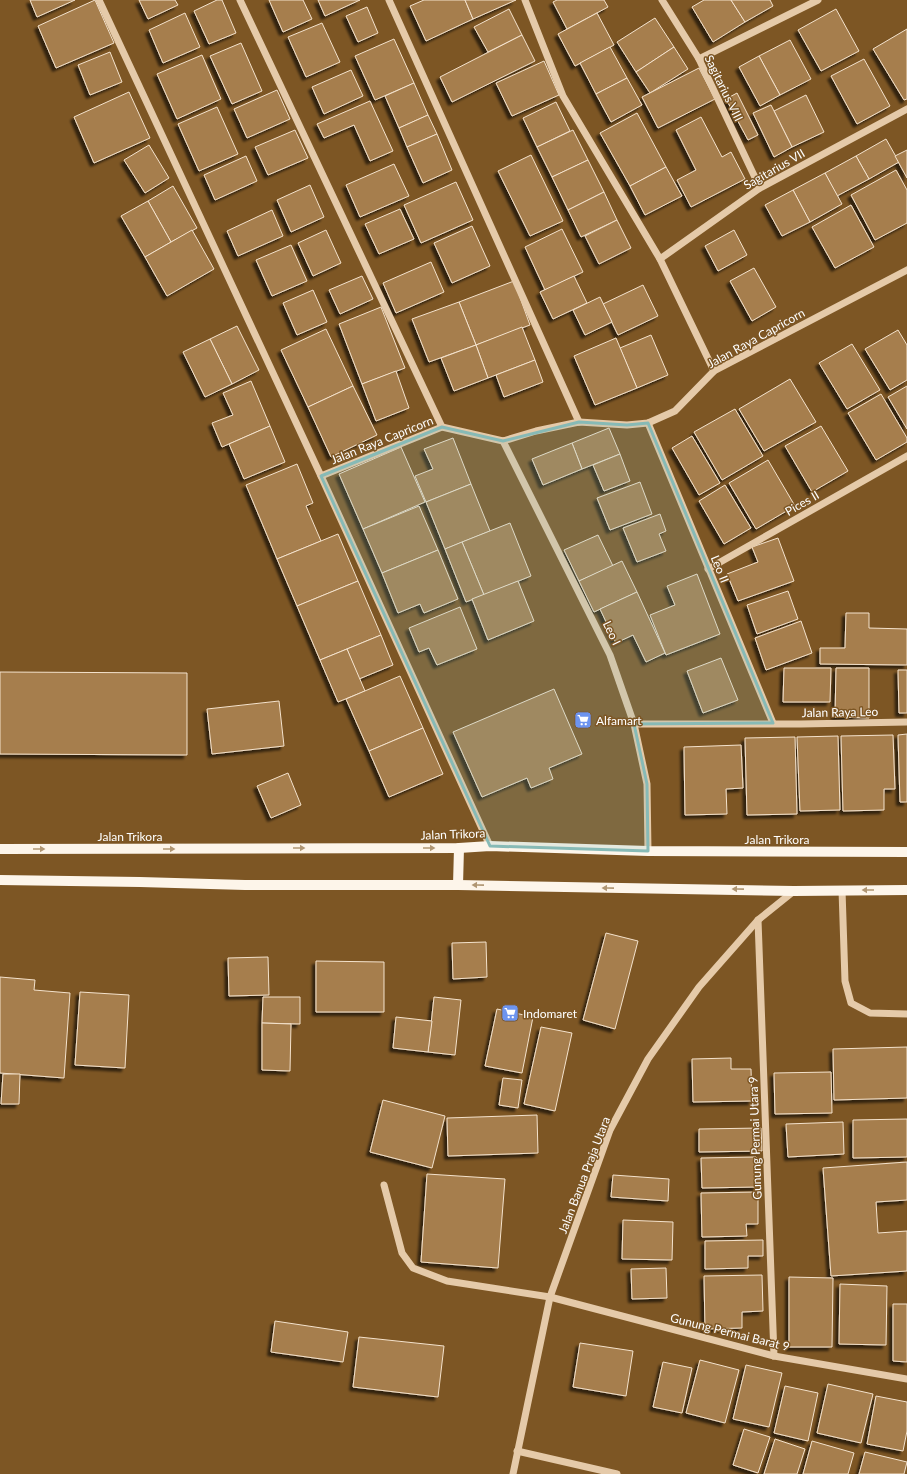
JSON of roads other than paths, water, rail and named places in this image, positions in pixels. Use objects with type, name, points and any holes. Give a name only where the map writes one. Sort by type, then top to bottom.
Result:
[{"type":"main road","name":"Jalan Trikora","points":[[0,849],[459,848],[490,846],[648,851],[907,852]]},
{"type":"main road","points":[[458,885],[459,848]]},
{"type":"main road","points":[[0,880],[245,885],[458,885],[794,891],[907,890]]},
{"type":"street","points":[[99,0],[322,476],[490,846]]},
{"type":"street","points":[[240,0],[442,427]]},
{"type":"street","points":[[390,0],[579,422]]},
{"type":"street","points":[[525,0],[564,96],[660,259],[714,371]]},
{"type":"street","name":"Sagitarius VIII","points":[[662,0],[699,59],[760,188]]},
{"type":"street","points":[[699,59],[818,0]]},
{"type":"street","name":"Sagitarius VII","points":[[660,259],[760,188],[907,109]]},
{"type":"street","name":"Jalan Raya Capricorn","points":[[322,476],[442,427],[503,441],[536,431],[579,422],[627,425],[648,423],[675,411],[714,371],[907,270]]},
{"type":"street","name":"Leo II","points":[[648,423],[773,723]]},
{"type":"street","name":"Leo I","points":[[503,441],[610,655],[634,724],[646,784],[648,851]]},
{"type":"street","name":"Pices II","points":[[708,569],[907,456]]},
{"type":"street","name":"Jalan Raya Leo","points":[[634,724],[907,722]]},
{"type":"street","points":[[842,890],[845,981],[851,1003],[870,1013],[907,1014]]},
{"type":"street","name":"Jalan Banua Praja Utara","points":[[513,1474],[550,1297],[610,1130],[648,1059],[699,987],[758,920],[794,891]]},
{"type":"street","name":"Gunung Permai Utara 9","points":[[758,920],[774,1356]]},
{"type":"street","name":"Gunung Permai Barat 9","points":[[384,1185],[402,1253],[414,1268],[446,1280],[550,1297],[774,1356],[907,1379]]},
{"type":"street","points":[[517,1451],[617,1474]]},
{"type":"place","name":"Alfamart","points":[[583,720]]},
{"type":"place","name":"Indomaret","points":[[510,1013]]}]
